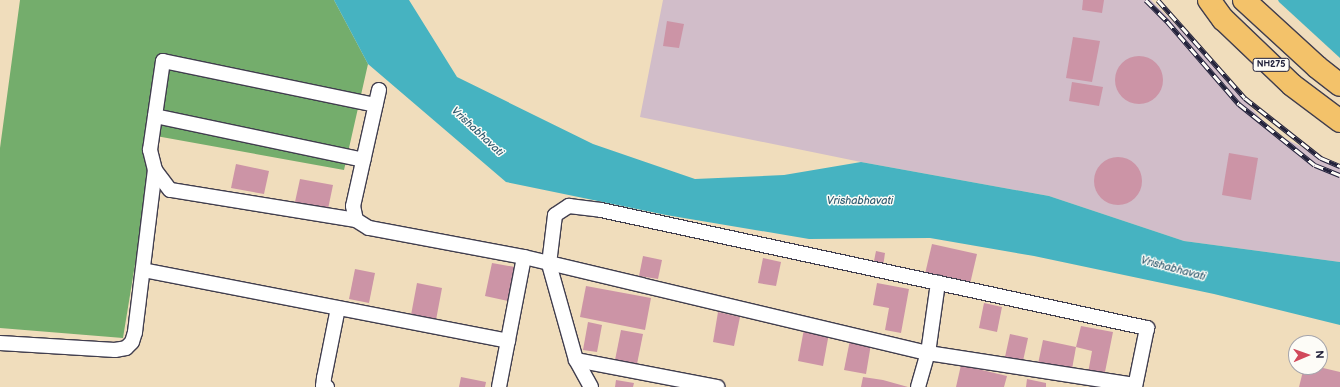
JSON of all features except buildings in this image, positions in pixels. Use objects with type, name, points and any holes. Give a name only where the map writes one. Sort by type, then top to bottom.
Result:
[{"type":"highway","name":"NH275","points":[[1209,0],[1224,19],[1292,85],[1340,121]]},
{"type":"highway","name":"NH275","points":[[1244,0],[1317,67],[1340,85]]},
{"type":"street","points":[[0,343],[115,350],[126,348],[132,342],[135,332],[155,170],[150,150],[163,61],[375,105]]},
{"type":"street","points":[[356,220],[353,206],[379,90]]},
{"type":"street","points":[[155,116],[363,160]]},
{"type":"street","points":[[155,170],[170,190],[356,220],[369,228],[524,257],[549,264],[928,353],[1135,386],[1147,328],[601,210],[569,206],[555,216],[549,264],[576,360],[591,387]]},
{"type":"street","points":[[499,387],[524,257]]},
{"type":"street","points":[[143,270],[508,341]]},
{"type":"street","points":[[918,387],[928,353],[938,283]]},
{"type":"street","points":[[327,387],[323,386],[324,378],[338,308]]},
{"type":"street","points":[[576,360],[717,387]]},
{"type":"shaded area","points":[[663,0],[1151,0],[1192,41],[1274,133],[1340,166],[1340,262],[1184,241],[1049,196],[861,162],[640,117]]},
{"type":"green space","points":[[20,0],[334,0],[368,64],[344,170],[156,136],[123,338],[0,328],[0,148]]},
{"type":"water","name":"Vrishabhavati","points":[[334,0],[409,0],[457,77],[593,144],[695,179],[784,175],[861,162],[1049,196],[1184,241],[1340,262],[1340,325],[1214,294],[1034,256],[930,238],[809,239],[666,215],[506,182],[368,64]]},
{"type":"water","points":[[1278,0],[1340,0],[1340,58],[1279,2]]},
{"type":"railway","points":[[1146,0],[1167,21],[1239,104],[1315,165],[1340,175]]},
{"type":"railway","points":[[1158,0],[1245,98],[1321,158],[1340,166]]}]
